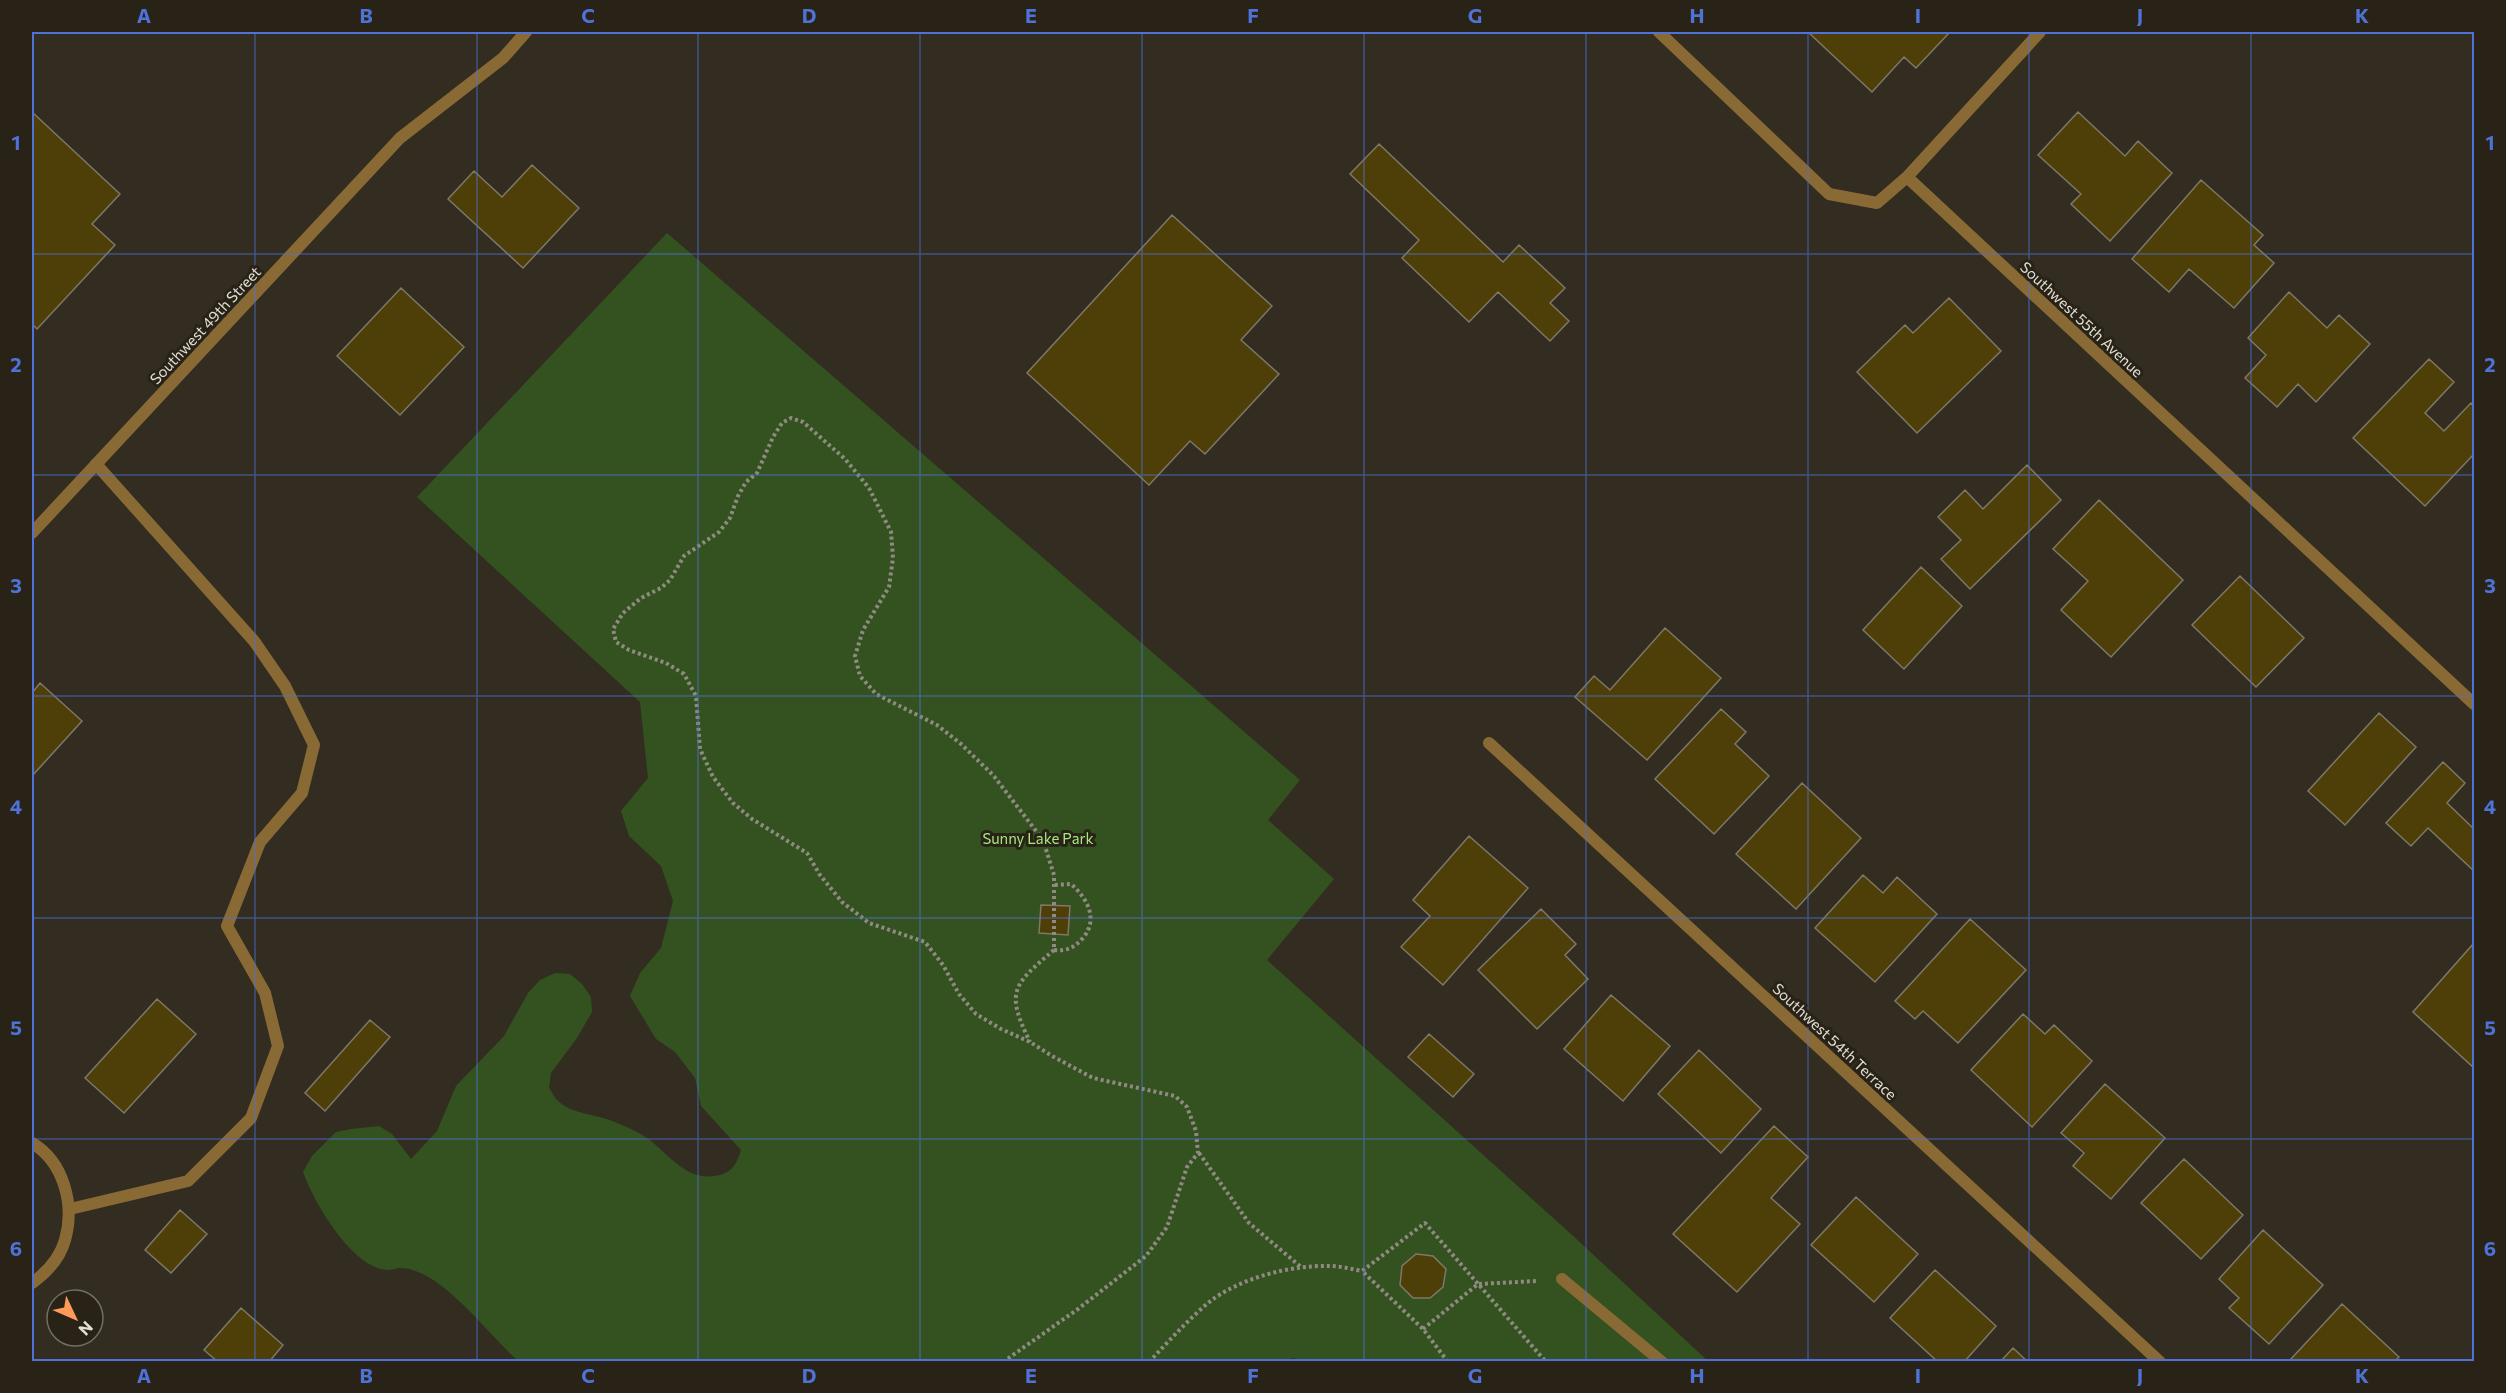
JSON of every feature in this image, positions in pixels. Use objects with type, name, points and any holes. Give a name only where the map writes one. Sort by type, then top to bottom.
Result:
[{"type":"street","name":"Southwest 49th Street","points":[[32,533],[400,138],[503,58],[526,32]]},
{"type":"street","points":[[1659,32],[1829,194],[1876,203],[1907,177],[2040,32]]},
{"type":"street","name":"Southwest 55th Avenue","points":[[1907,177],[2475,704]]},
{"type":"street","points":[[70,1209],[188,1181],[251,1118],[278,1046],[265,993],[226,926],[260,842],[302,793],[314,745],[285,686],[254,640],[96,464]]},
{"type":"street","name":"Southwest 54th Terrace","points":[[1489,743],[2160,1362]]},
{"type":"street","points":[[32,1143],[42,1149],[62,1176],[70,1209],[65,1242],[48,1271],[32,1283]]},
{"type":"street","points":[[1562,1279],[1662,1362]]},
{"type":"path","points":[[1054,950],[1054,875],[1043,840],[993,775],[961,744],[937,725],[876,694],[860,676],[855,656],[863,630],[889,587],[893,558],[891,532],[870,488],[845,459],[803,422],[791,418],[782,423],[773,437],[757,473],[746,482],[738,496],[730,518],[719,532],[684,556],[670,580],[661,588],[641,598],[623,613],[613,629],[616,642],[629,650],[666,663],[684,674],[696,696],[700,749],[713,777],[733,803],[752,819],[807,853],[820,875],[842,902],[869,923],[925,942],[944,965],[959,994],[976,1014],[1093,1078],[1175,1096],[1187,1107],[1196,1131],[1198,1153],[1249,1223],[1302,1268]]},
{"type":"path","points":[[1030,1042],[1018,1019],[1015,993],[1022,976],[1054,950],[1067,951],[1078,943],[1089,931],[1091,919],[1089,906],[1080,891],[1071,884],[1054,885]]},
{"type":"path","points":[[1003,1362],[1078,1309],[1146,1256],[1167,1227],[1187,1167],[1198,1153]]},
{"type":"path","points":[[1362,1271],[1425,1224],[1546,1362]]},
{"type":"path","points":[[1149,1362],[1208,1303],[1227,1290],[1267,1276],[1302,1268],[1331,1266],[1362,1271],[1423,1329],[1448,1362]]},
{"type":"path","points":[[1423,1329],[1478,1284],[1562,1279]]},
{"type":"green space","name":"Sunny Lake Park","points":[[667,233],[1300,780],[1268,820],[1334,879],[1267,960],[1708,1361],[1309,1362],[1293,1358],[1284,1362],[518,1361],[468,1310],[435,1281],[410,1269],[387,1270],[374,1266],[360,1258],[348,1246],[325,1215],[308,1185],[303,1172],[312,1156],[336,1132],[379,1126],[392,1134],[411,1159],[437,1131],[456,1086],[504,1036],[528,993],[540,980],[555,973],[570,974],[582,984],[591,997],[592,1012],[577,1038],[551,1073],[549,1088],[560,1103],[570,1109],[609,1120],[637,1132],[682,1168],[702,1176],[720,1175],[729,1171],[735,1165],[741,1150],[701,1106],[695,1078],[675,1052],[656,1039],[630,996],[640,973],[661,948],[673,901],[661,866],[629,836],[621,811],[648,778],[640,702],[417,497]]},
{"type":"building","points":[[1808,32],[1950,32],[1916,68],[1904,57],[1872,92]]},
{"type":"building","points":[[32,112],[120,194],[92,224],[115,245],[37,329],[32,324]]},
{"type":"building","points":[[2078,112],[2125,156],[2138,141],[2172,173],[2110,241],[2071,204],[2081,194],[2038,155]]},
{"type":"building","points":[[1379,144],[1503,262],[1519,245],[1565,288],[1550,303],[1569,321],[1550,341],[1498,292],[1469,322],[1402,258],[1419,240],[1350,174]]},
{"type":"building","points":[[532,165],[579,208],[523,268],[448,199],[474,171],[502,197]]},
{"type":"building","points":[[2201,180],[2263,235],[2254,245],[2274,263],[2234,308],[2189,269],[2169,292],[2132,259]]},
{"type":"building","points":[[1172,215],[1272,306],[1241,340],[1279,374],[1205,454],[1190,441],[1149,485],[1027,373]]},
{"type":"building","points":[[401,288],[464,347],[400,415],[337,356]]},
{"type":"building","points":[[2289,292],[2327,328],[2339,315],[2370,344],[2316,402],[2298,384],[2277,407],[2245,378],[2266,355],[2248,338]]},
{"type":"building","points":[[1949,298],[2001,351],[1917,433],[1857,372],[1905,325],[1913,333]]},
{"type":"building","points":[[2429,359],[2454,382],[2425,413],[2444,431],[2471,403],[2474,406],[2474,454],[2425,506],[2353,438]]},
{"type":"building","points":[[2027,465],[2061,500],[1970,589],[1941,559],[1961,540],[1938,517],[1965,490],[1983,509]]},
{"type":"building","points":[[2099,500],[2183,580],[2111,657],[2061,610],[2088,581],[2053,549]]},
{"type":"building","points":[[1921,567],[1962,606],[1904,669],[1863,630]]},
{"type":"building","points":[[2240,576],[2304,638],[2256,687],[2192,625]]},
{"type":"building","points":[[1665,628],[1721,678],[1647,760],[1575,697],[1594,676],[1610,690]]},
{"type":"building","points":[[40,683],[82,721],[32,776],[32,693]]},
{"type":"building","points":[[1721,709],[1746,732],[1735,744],[1769,776],[1714,834],[1655,779]]},
{"type":"building","points":[[2379,713],[2416,747],[2345,825],[2308,791]]},
{"type":"building","points":[[2443,762],[2465,783],[2447,803],[2474,829],[2474,871],[2428,828],[2411,846],[2386,823]]},
{"type":"building","points":[[1802,783],[1861,838],[1796,909],[1736,854]]},
{"type":"building","points":[[1469,836],[1528,888],[1443,985],[1401,947],[1430,916],[1413,900]]},
{"type":"building","points":[[1863,875],[1883,893],[1897,877],[1937,914],[1875,982],[1815,928]]},
{"type":"building","points":[[1041,905],[1070,906],[1068,935],[1039,933]]},
{"type":"building","points":[[1541,909],[1576,944],[1565,955],[1588,979],[1537,1029],[1478,970]]},
{"type":"building","points":[[1970,919],[2026,970],[1958,1043],[1923,1011],[1915,1019],[1895,1001]]},
{"type":"building","points":[[2474,943],[2474,1068],[2413,1012]]},
{"type":"building","points":[[1611,995],[1670,1046],[1623,1101],[1564,1049]]},
{"type":"building","points":[[157,999],[196,1034],[124,1113],[85,1078]]},
{"type":"building","points":[[2023,1014],[2045,1034],[2054,1025],[2092,1061],[2032,1127],[1971,1070]]},
{"type":"building","points":[[370,1020],[390,1037],[325,1111],[305,1093]]},
{"type":"building","points":[[1429,1034],[1474,1074],[1453,1097],[1408,1057]]},
{"type":"building","points":[[1699,1050],[1761,1109],[1721,1153],[1658,1094]]},
{"type":"building","points":[[2105,1084],[2165,1138],[2111,1199],[2073,1166],[2084,1153],[2061,1133]]},
{"type":"building","points":[[1774,1126],[1808,1157],[1771,1198],[1800,1224],[1737,1292],[1673,1234]]},
{"type":"building","points":[[2184,1159],[2243,1215],[2201,1259],[2141,1203]]},
{"type":"building","points":[[1856,1197],[1918,1254],[1874,1302],[1811,1245]]},
{"type":"building","points":[[180,1210],[207,1234],[171,1273],[145,1250]]},
{"type":"building","points":[[2263,1230],[2323,1285],[2269,1344],[2229,1308],[2239,1298],[2219,1279]]},
{"type":"building","points":[[1416,1254],[1433,1256],[1446,1269],[1443,1287],[1430,1298],[1413,1298],[1400,1285],[1402,1266]]},
{"type":"building","points":[[1935,1270],[1996,1326],[1964,1362],[1938,1362],[1890,1318]]},
{"type":"building","points":[[2342,1304],[2399,1357],[2394,1362],[2290,1360]]},
{"type":"building","points":[[241,1308],[283,1345],[269,1362],[218,1362],[204,1350]]},
{"type":"building","points":[[2013,1348],[2028,1362],[2000,1362]]}]
